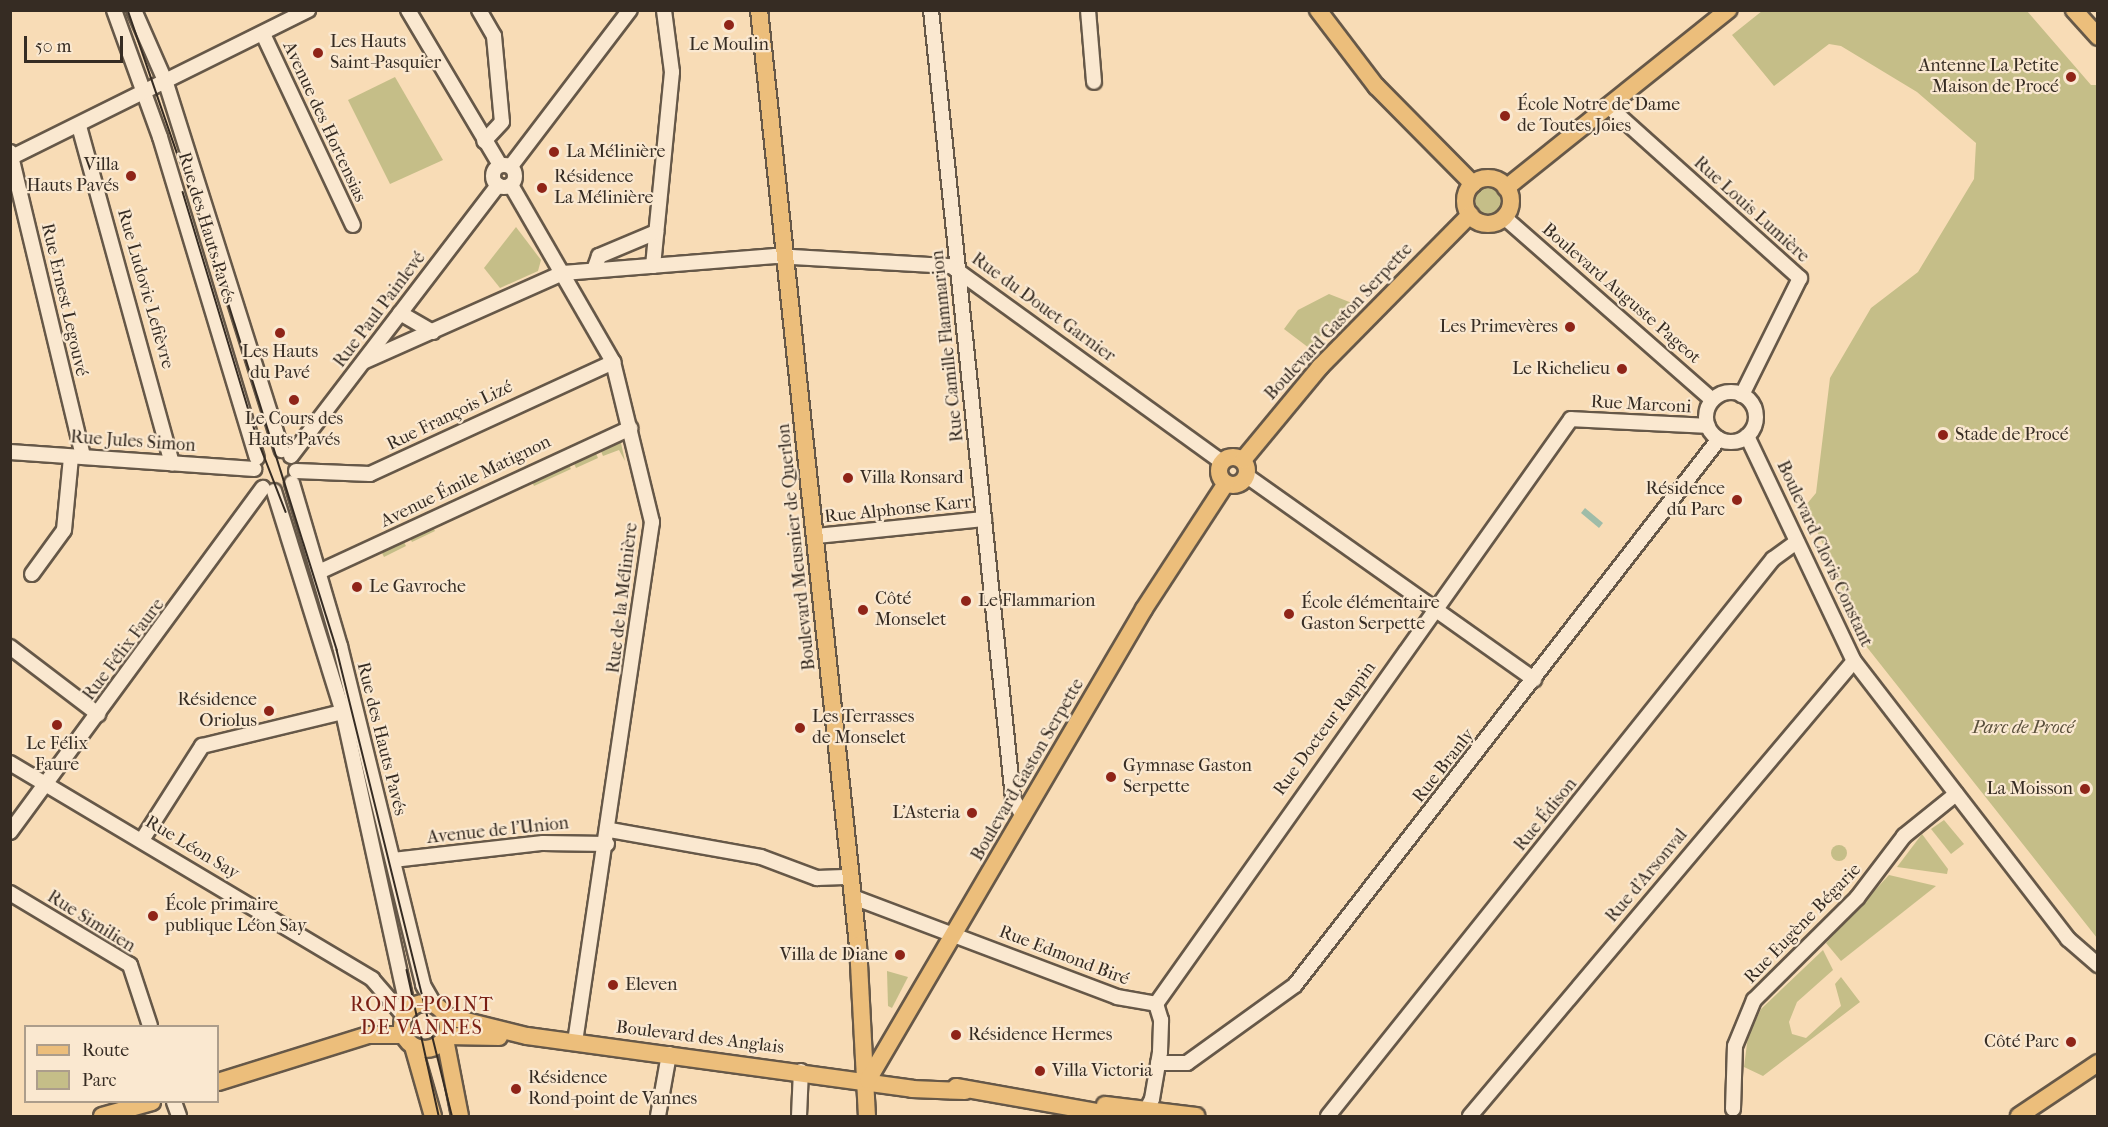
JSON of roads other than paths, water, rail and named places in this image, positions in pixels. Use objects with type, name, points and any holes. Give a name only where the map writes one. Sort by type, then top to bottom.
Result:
[{"type":"main road","name":"Boulevard Meusnier de Querlon","points":[[759,10],[853,897],[868,1080],[867,1116]]},
{"type":"main road","points":[[1318,10],[1376,86],[1473,184]]},
{"type":"main road","points":[[1506,188],[1728,10]]},
{"type":"main road","points":[[2074,10],[2097,37]]},
{"type":"main road","points":[[1490,178],[1506,188],[1511,200],[1504,217],[1486,224],[1470,215],[1465,200],[1473,184],[1490,178]]},
{"type":"main road","name":"Boulevard Gaston Serpette","points":[[1245,468],[1320,367],[1470,215]]},
{"type":"main road","points":[[1230,457],[1245,468],[1238,484],[1226,483],[1220,473],[1222,462],[1230,457]]},
{"type":"main road","name":"Boulevard Gaston Serpette","points":[[868,1080],[957,934],[1144,609],[1226,483]]},
{"type":"main road","points":[[219,1082],[368,1035],[406,1013],[434,1004],[446,1016],[446,1037],[459,1116]]},
{"type":"main road","points":[[406,1013],[408,1040],[433,1116]]},
{"type":"main road","name":"Boulevard des Anglais","points":[[446,1016],[526,1036],[1059,1104],[1197,1116]]},
{"type":"main road","points":[[368,1035],[408,1040],[433,1048],[446,1037]]},
{"type":"main road","name":"Boulevard des Anglais","points":[[446,1037],[526,1036]]},
{"type":"main road","points":[[2019,1116],[2097,1063]]},
{"type":"main road","points":[[102,1116],[145,1103]]},
{"type":"main road","name":"Boulevard des Anglais","points":[[1059,1104],[1119,1116]]},
{"type":"street","name":"Rue des Hauts Pavés","points":[[114,10],[148,92],[255,464],[269,490],[343,712],[406,1013]]},
{"type":"street","points":[[11,156],[166,84],[308,10]]},
{"type":"street","points":[[408,10],[484,141],[505,165],[516,177],[504,185],[493,176],[505,165],[630,10]]},
{"type":"street","points":[[479,10],[494,36],[502,122],[484,141]]},
{"type":"street","points":[[653,266],[672,72],[664,10]]},
{"type":"street","name":"Rue Camille Flammarion","points":[[931,10],[1013,798],[1023,817]]},
{"type":"street","points":[[1088,10],[1094,82]]},
{"type":"street","name":"Rue des Hauts Pavés","points":[[135,11],[166,84],[294,477],[423,985],[434,1004]]},
{"type":"street","name":"Avenue des Hortensias","points":[[263,34],[353,225]]},
{"type":"street","name":"Rue Louis Lumière","points":[[1608,106],[1800,278],[1742,395]]},
{"type":"street","name":"Rue Ludovic Lefièvre","points":[[79,126],[172,463]]},
{"type":"street","name":"Rue Ernest Legouvé","points":[[11,156],[77,457],[64,531],[32,574]]},
{"type":"street","name":"Rue Paul Painlevé","points":[[286,453],[364,361],[504,185]]},
{"type":"street","name":"Rue de la Mélinière","points":[[504,185],[563,273],[613,362],[652,522],[608,837],[575,1042]]},
{"type":"street","name":"Boulevard Auguste Pageot","points":[[1504,217],[1712,400]]},
{"type":"street","points":[[594,270],[598,256],[656,232]]},
{"type":"street","name":"Rue du Douet Garnier","points":[[364,361],[563,273],[786,256],[958,268],[1222,462]]},
{"type":"street","points":[[400,313],[433,332]]},
{"type":"street","name":"Rue François Lizé","points":[[294,477],[370,474],[613,362]]},
{"type":"street","points":[[1728,392],[1742,395],[1755,413],[1748,436],[1737,442],[1719,439],[1708,426],[1712,400],[1728,392]]},
{"type":"street","name":"Rue Marconi","points":[[1571,419],[1708,426]]},
{"type":"street","name":"Rue Docteur Rappin","points":[[1156,1004],[1433,610],[1571,419]]},
{"type":"street","name":"Avenue Émile Matignon","points":[[319,572],[630,428]]},
{"type":"street","name":"Boulevard Clovis Constant","points":[[1748,436],[1854,662],[2068,939],[2097,965]]},
{"type":"street","name":"Rue Branly","points":[[1158,1063],[1187,1063],[1295,985],[1719,439]]},
{"type":"street","points":[[255,464],[268,450],[286,453]]},
{"type":"street","name":"Rue Jules Simon","points":[[10,452],[172,463],[255,464]]},
{"type":"street","points":[[1245,468],[1433,610],[1534,679]]},
{"type":"street","points":[[269,490],[294,477]]},
{"type":"street","name":"Rue Félix Faure","points":[[10,832],[269,490]]},
{"type":"street","name":"Rue Alphonse Karr","points":[[816,536],[984,519]]},
{"type":"street","name":"Rue Édison","points":[[1328,1116],[1773,560],[1796,542]]},
{"type":"street","points":[[10,647],[98,714]]},
{"type":"street","name":"Rue d'Arsonval","points":[[1470,1116],[1854,662]]},
{"type":"street","points":[[142,840],[202,746],[343,712]]},
{"type":"street","name":"Rue Léon Say","points":[[10,763],[142,840],[382,990],[406,1013]]},
{"type":"street","name":"Rue Eugène Bégarie","points":[[1733,1109],[1735,1046],[1749,1007],[1857,898],[1908,832],[1956,794]]},
{"type":"street","points":[[608,837],[761,857],[817,878],[851,877]]},
{"type":"street","name":"Avenue de l'Union","points":[[393,860],[608,837]]},
{"type":"street","name":"Rue Similien","points":[[10,893],[130,965],[150,1025]]},
{"type":"street","name":"Rue Edmond Biré","points":[[853,897],[957,934],[1116,997],[1156,1004]]},
{"type":"street","points":[[382,990],[400,979]]},
{"type":"street","points":[[1145,1113],[1158,1063],[1161,1020],[1156,1004]]},
{"type":"street","points":[[658,1116],[669,1054]]},
{"type":"street","points":[[799,1116],[801,1071]]},
{"type":"tram line","points":[[128,10],[225,292],[337,650],[452,1116]]},
{"type":"tram line","points":[[183,192],[258,440],[286,512]]},
{"type":"tram line","points":[[407,970],[439,1116]]},
{"type":"place","name":"Le Moulin","points":[[729,25]]},
{"type":"place","name":"Les Hauts Saint-Pasquier","points":[[318,53]]},
{"type":"place","name":"Antenne La Petite Maison de Procé","points":[[2071,77]]},
{"type":"place","name":"École Notre de Dame de Toutes Joies","points":[[1505,116]]},
{"type":"place","name":"La Mélinière","points":[[554,152]]},
{"type":"place","name":"Villa Hauts Pavés","points":[[131,176]]},
{"type":"place","name":"Résidence La Mélinière","points":[[542,188]]},
{"type":"place","name":"Les Primevères","points":[[1570,327]]},
{"type":"place","name":"Les Hauts du Pavé","points":[[280,333]]},
{"type":"place","name":"Le Richelieu","points":[[1622,369]]},
{"type":"place","name":"Le Cours des Hauts Pavés","points":[[294,400]]},
{"type":"place","name":"Stade de Procé","points":[[1943,435]]},
{"type":"place","name":"Villa Ronsard","points":[[848,478]]},
{"type":"place","name":"Résidence du Parc","points":[[1737,500]]},
{"type":"place","name":"Le Gavroche","points":[[357,587]]},
{"type":"place","name":"Le Flammarion","points":[[966,601]]},
{"type":"place","name":"Côté Monselet","points":[[863,610]]},
{"type":"place","name":"École élémentaire Gaston Serpette","points":[[1289,614]]},
{"type":"place","name":"Résidence Oriolus","points":[[269,711]]},
{"type":"place","name":"Le Félix Faure","points":[[57,725]]},
{"type":"place","name":"Les Terrasses de Monselet","points":[[800,728]]},
{"type":"place","name":"Gymnase Gaston Serpette","points":[[1111,777]]},
{"type":"place","name":"La Moisson","points":[[2085,789]]},
{"type":"place","name":"L'Asteria","points":[[972,813]]},
{"type":"place","name":"École primaire publique Léon Say","points":[[153,916]]},
{"type":"place","name":"Villa de Diane","points":[[900,955]]},
{"type":"place","name":"Eleven","points":[[613,985]]},
{"type":"place","name":"Résidence Hermes","points":[[956,1035]]},
{"type":"place","name":"Côté Parc","points":[[2071,1042]]},
{"type":"place","name":"Villa Victoria","points":[[1040,1071]]},
{"type":"place","name":"Résidence Rond-point de Vannes","points":[[516,1089]]},
{"type":"district","name":"ROND-POINT DE VANNES","points":[[422,1016]]},
{"type":"park label","name":"Parc de Procé","points":[[2023,728]]}]
